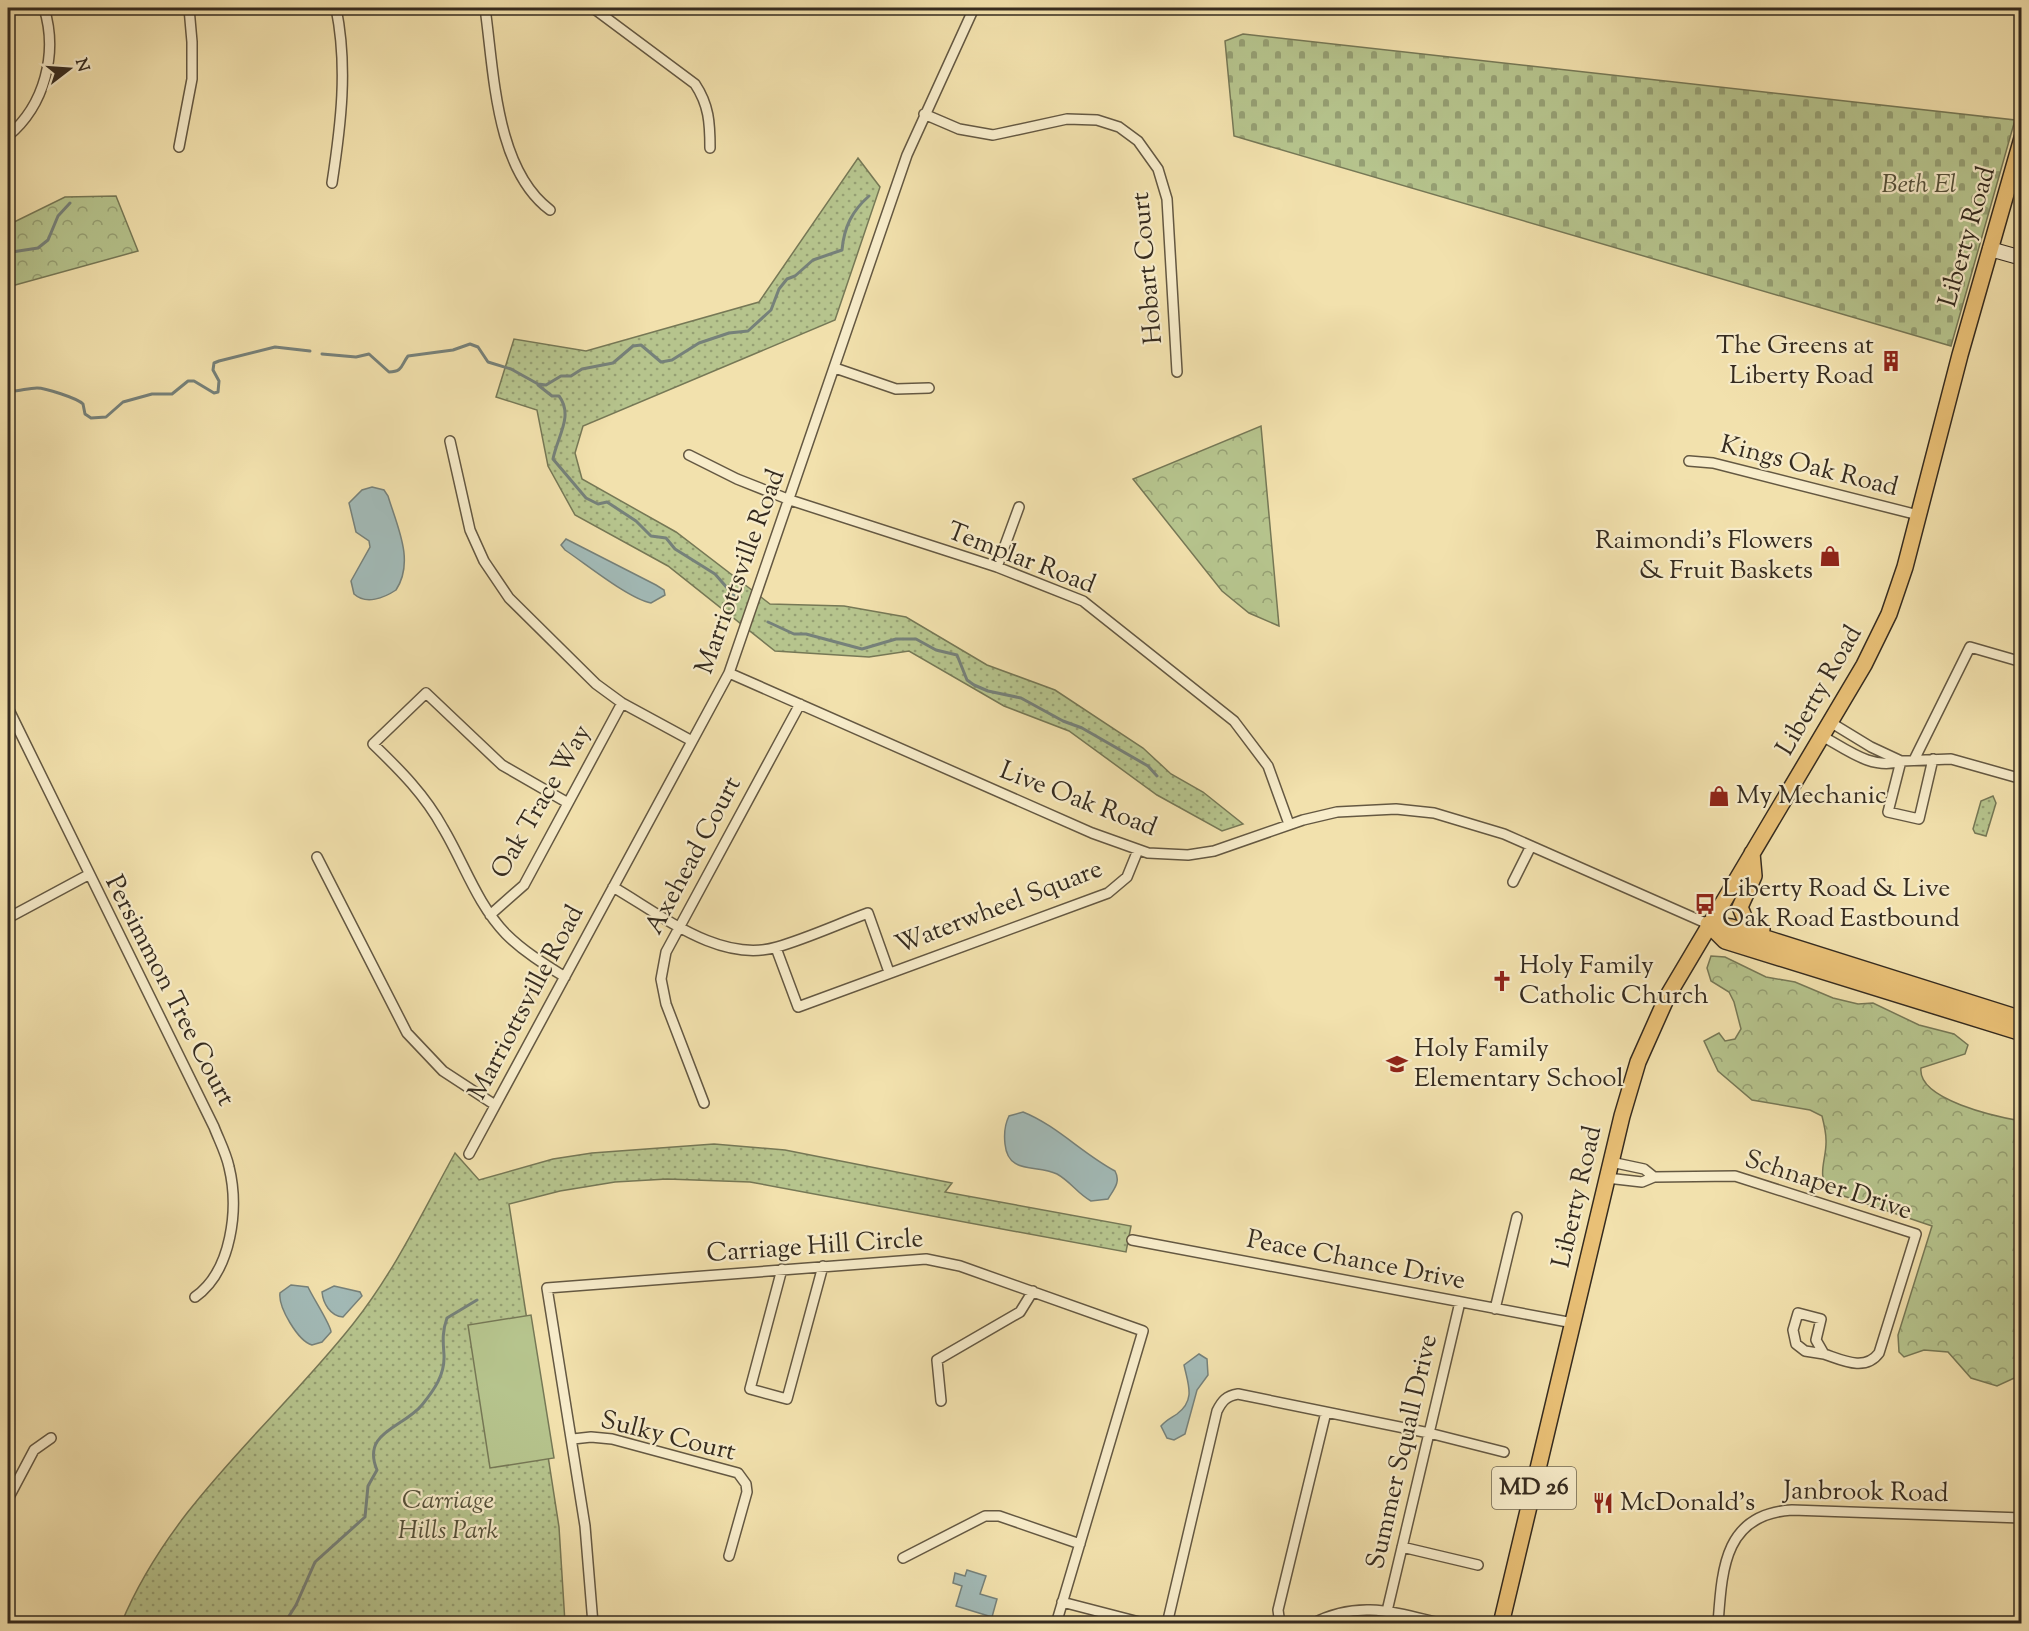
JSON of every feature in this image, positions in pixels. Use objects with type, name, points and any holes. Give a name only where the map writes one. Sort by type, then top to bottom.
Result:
[{"type":"main road","name":"Liberty Road","points":[[1501,1623],[1607,1178],[1627,1098],[1644,1046],[1667,997],[1708,924],[1872,651],[1889,614],[2022,138]]},
{"type":"main road","points":[[1752,853],[1755,876],[1741,902],[1741,915],[1747,924],[1771,932],[1775,940]]},
{"type":"main road","points":[[1708,924],[1731,927],[1775,940],[2022,1019]]},
{"type":"main road","points":[[1708,924],[1725,941],[2022,1034]]},
{"type":"street","points":[[8,136],[28,115],[39,95],[48,66],[51,43],[44,8]]},
{"type":"street","points":[[179,147],[192,79],[189,8]]},
{"type":"street","points":[[332,183],[342,107],[343,77],[343,46],[336,8]]},
{"type":"street","points":[[485,8],[500,112],[509,145],[528,190],[550,210]]},
{"type":"street","points":[[593,8],[695,84],[705,99],[710,117],[710,148]]},
{"type":"street","name":"Marriottsville Road","points":[[469,1154],[729,673],[907,155],[974,8]]},
{"type":"street","name":"Hobart Court","points":[[924,114],[958,129],[993,135],[1067,119],[1097,120],[1119,127],[1138,141],[1158,169],[1167,199],[1178,372]]},
{"type":"street","points":[[1990,249],[2022,258]]},
{"type":"street","points":[[834,368],[896,389],[929,388]]},
{"type":"street","points":[[450,441],[470,530],[496,580],[509,598],[596,684],[622,703],[692,741]]},
{"type":"street","name":"Templar Road","points":[[689,455],[737,479],[790,500],[997,567],[1083,601],[1234,721],[1268,766],[1289,824]]},
{"type":"street","name":"Kings Oak Road","points":[[1689,461],[1713,463],[1918,515]]},
{"type":"street","points":[[997,567],[1019,507]]},
{"type":"street","points":[[1914,760],[1970,647],[2022,662]]},
{"type":"street","name":"Live Oak Road","points":[[729,673],[1081,829],[1138,850],[1173,855],[1200,854],[1289,824],[1337,812],[1377,809],[1414,810],[1476,824],[1708,924]]},
{"type":"street","points":[[565,977],[526,951],[490,915],[430,806],[409,779],[373,744],[426,693],[502,765],[568,803]]},
{"type":"street","name":"Oak Trace Way","points":[[490,915],[524,885],[622,703]]},
{"type":"street","name":"Axehead Court","points":[[704,1103],[666,1004],[661,979],[666,952],[801,704]]},
{"type":"street","name":"Persimmon Tree Court","points":[[8,708],[88,875],[214,1127],[229,1166],[233,1197],[229,1236],[215,1277],[195,1297]]},
{"type":"street","points":[[1826,729],[1901,761]]},
{"type":"street","points":[[1826,729],[1878,764],[1889,766],[1901,761],[1933,759],[1958,761],[2022,779]]},
{"type":"street","points":[[1901,761],[1888,812],[1919,819],[1933,759]]},
{"type":"street","points":[[1513,882],[1531,846]]},
{"type":"street","name":"Waterwheel Square","points":[[776,948],[798,1007],[1108,893],[1127,877],[1138,850]]},
{"type":"street","points":[[317,857],[407,1034],[443,1071],[495,1105]]},
{"type":"street","points":[[8,918],[88,875]]},
{"type":"street","name":"Waterwheel Square","points":[[613,887],[712,942],[741,951],[776,948],[868,913],[889,972]]},
{"type":"street","name":"Schnaper Drive","points":[[1611,1162],[1644,1169],[1654,1177]]},
{"type":"street","name":"Schnaper Drive","points":[[1607,1178],[1642,1182],[1654,1177],[1735,1176],[1916,1234],[1879,1353],[1874,1359],[1859,1364],[1805,1351],[1796,1344],[1793,1330],[1798,1313],[1821,1319],[1816,1340],[1824,1354]]},
{"type":"street","points":[[1495,1309],[1517,1217]]},
{"type":"street","name":"Peace Chance Drive","points":[[1132,1240],[1573,1323]]},
{"type":"street","name":"Carriage Hill Circle","points":[[593,1623],[591,1579],[573,1439],[547,1288],[926,1259],[960,1266],[1143,1331],[1056,1623]]},
{"type":"street","points":[[782,1269],[750,1389],[787,1399],[823,1266]]},
{"type":"street","points":[[941,1401],[937,1360],[1020,1312],[1033,1291]]},
{"type":"street","name":"Summer Squall Drive","points":[[1386,1611],[1460,1302]]},
{"type":"street","points":[[1167,1623],[1221,1403],[1230,1395],[1238,1394],[1429,1433],[1504,1452]]},
{"type":"street","points":[[1280,1623],[1278,1610],[1326,1412]]},
{"type":"street","name":"Sulky Court","points":[[573,1439],[591,1437],[612,1439],[738,1473],[746,1484],[747,1492],[729,1556]]},
{"type":"street","points":[[8,1499],[34,1450],[51,1438]]},
{"type":"street","name":"Janbrook Road","points":[[1718,1623],[1721,1588],[1729,1551],[1743,1528],[1763,1515],[1792,1509],[2022,1518]]},
{"type":"street","points":[[903,1558],[985,1516],[999,1516],[1080,1544]]},
{"type":"street","points":[[1402,1547],[1478,1565]]},
{"type":"street","points":[[1062,1602],[1148,1623]]},
{"type":"street","points":[[1312,1623],[1350,1609],[1366,1608],[1444,1623]]},
{"type":"green space","name":"Beth El","points":[[1243,34],[2015,120],[1951,346],[1234,136],[1225,41]]},
{"type":"green space","points":[[858,158],[880,187],[835,320],[583,426],[575,453],[582,479],[676,532],[770,604],[844,606],[906,617],[987,665],[1055,690],[1143,748],[1171,774],[1203,792],[1243,824],[1222,831],[1157,795],[1069,731],[1004,706],[909,651],[869,657],[775,651],[668,566],[575,515],[548,466],[537,410],[496,397],[514,339],[586,351],[759,302]]},
{"type":"green space","points":[[116,196],[138,251],[8,287],[8,225],[65,197]]},
{"type":"green space","points":[[1261,426],[1279,626],[1249,613],[1222,591],[1133,479]]},
{"type":"green space","points":[[1993,796],[1996,803],[1986,836],[1975,833],[1973,829],[1981,801]]},
{"type":"green space","points":[[1711,956],[1725,957],[1766,977],[1795,982],[1833,998],[1858,1004],[1873,1003],[1919,1025],[1954,1034],[1968,1045],[1965,1054],[1921,1068],[1923,1079],[1945,1098],[1978,1111],[2021,1121],[2021,1375],[1997,1386],[1971,1378],[1948,1352],[1924,1350],[1904,1357],[1899,1352],[1898,1335],[1932,1226],[1829,1191],[1823,1179],[1826,1140],[1822,1116],[1810,1110],[1752,1100],[1718,1071],[1704,1041],[1719,1033],[1725,1041],[1735,1039],[1741,1029],[1729,992],[1711,981],[1707,968]]},
{"type":"green space","name":"Carriage Hills Park","points":[[714,1144],[785,1150],[952,1183],[945,1192],[1131,1226],[1126,1252],[750,1182],[667,1179],[615,1182],[560,1191],[509,1204],[559,1527],[565,1623],[121,1624],[142,1580],[167,1540],[196,1502],[322,1361],[368,1304],[408,1240],[455,1153],[479,1180],[553,1159],[592,1153]]},
{"type":"green space","points":[[531,1315],[554,1458],[490,1468],[468,1325]]},
{"type":"water","points":[[372,487],[384,490],[388,496],[403,543],[404,567],[396,590],[381,598],[369,600],[354,594],[351,581],[370,547],[369,541],[356,532],[349,503],[362,490]]},
{"type":"water","points":[[566,539],[656,585],[664,590],[665,595],[651,603],[631,595],[565,550],[561,545]]},
{"type":"water","points":[[1023,1112],[1047,1124],[1115,1171],[1117,1182],[1108,1199],[1091,1201],[1057,1174],[1024,1167],[1011,1160],[1005,1144],[1007,1122],[1009,1116]]},
{"type":"water","points":[[291,1285],[308,1287],[325,1318],[331,1332],[322,1342],[312,1345],[301,1337],[290,1323],[282,1306],[280,1293]]},
{"type":"water","points":[[334,1286],[360,1292],[362,1296],[343,1317],[331,1312],[324,1300],[322,1292]]},
{"type":"water","points":[[1199,1354],[1207,1359],[1208,1375],[1197,1390],[1185,1434],[1174,1440],[1167,1438],[1161,1426],[1183,1409],[1189,1397],[1189,1385],[1184,1365]]},
{"type":"water","points":[[967,1570],[986,1576],[980,1594],[997,1599],[992,1617],[956,1606],[962,1586],[953,1583],[955,1573],[965,1576]]},
{"type":"waterway","points":[[322,354],[356,357],[369,354],[389,372],[394,372],[401,367],[408,356],[453,350],[470,344],[478,347],[488,362],[511,369],[538,384],[546,385],[561,376],[571,376],[582,369],[613,363],[633,346],[641,345],[661,362],[672,360],[699,343],[729,333],[748,331],[771,310],[779,289],[787,279],[795,276],[813,260],[842,250],[850,220],[869,196]]},
{"type":"waterway","points":[[8,256],[12,252],[38,248],[48,240],[58,216],[70,203]]},
{"type":"waterway","points":[[8,391],[37,388],[47,390],[80,402],[83,404],[85,414],[91,418],[106,417],[123,402],[152,394],[172,394],[188,381],[194,381],[214,393],[218,392],[219,381],[213,370],[214,363],[219,361],[275,347],[310,351]]},
{"type":"waterway","points":[[538,385],[552,396],[559,396],[563,404],[565,419],[553,459],[586,498],[598,504],[607,502],[636,521],[651,536],[666,538],[675,549],[715,574],[736,598]]},
{"type":"waterway","points":[[768,622],[794,634],[806,634],[862,649],[896,639],[916,639],[936,650],[957,655],[967,680],[974,685],[988,691],[1021,698],[1063,721],[1082,728],[1148,766],[1157,776]]},
{"type":"waterway","points":[[284,1624],[296,1605],[315,1562],[365,1517],[368,1486],[377,1470],[374,1457],[379,1439],[414,1413],[438,1382],[444,1362],[443,1337],[447,1318],[477,1300]]},
{"type":"place","name":"The Greens at Liberty Road","points":[[1891,361]]},
{"type":"place","name":"Raimondi's Flowers & Fruit Baskets","points":[[1830,556]]},
{"type":"place","name":"My Mechanic","points":[[1719,796]]},
{"type":"place","name":"Liberty Road & Live Oak Road Eastbound","points":[[1705,904]]},
{"type":"place","name":"Holy Family Catholic Church","points":[[1502,981]]},
{"type":"place","name":"Holy Family Elementary School","points":[[1397,1064]]},
{"type":"place","name":"McDonald's","points":[[1603,1503]]}]
